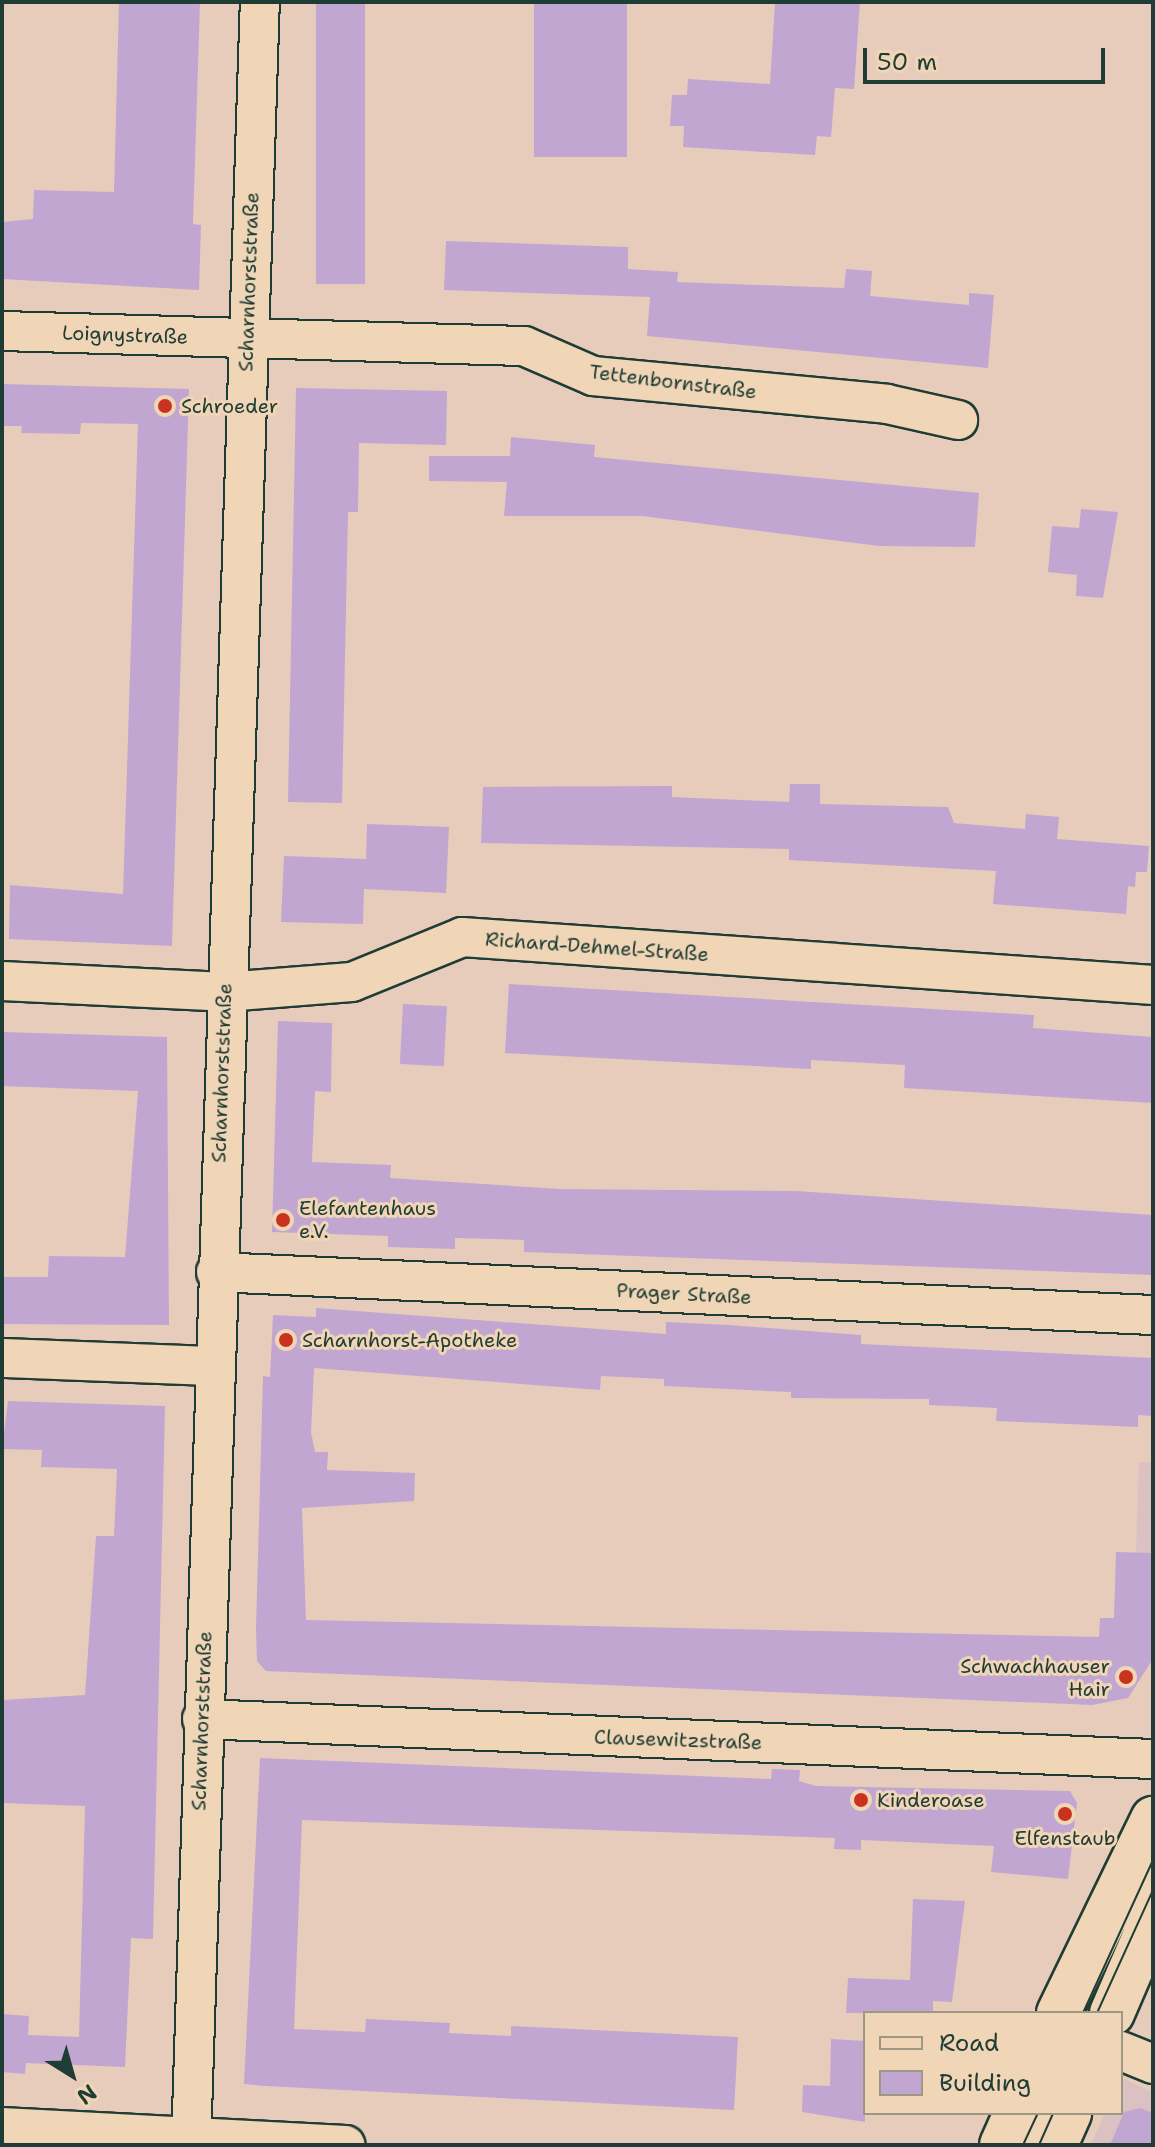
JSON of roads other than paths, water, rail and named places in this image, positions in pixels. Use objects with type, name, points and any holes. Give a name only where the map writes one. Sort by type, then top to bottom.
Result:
[{"type":"main road","points":[[1060,2011],[1153,1819]]},
{"type":"main road","points":[[1113,2011],[1153,1918]]},
{"type":"main road","points":[[1002,2145],[1015,2115]]},
{"type":"main road","points":[[1055,2145],[1068,2115]]},
{"type":"street","name":"Scharnhorststraße","points":[[192,2142],[211,1366],[260,2]]},
{"type":"street","name":"Loignystraße","points":[[2,331],[247,339]]},
{"type":"street","name":"Tettenbornstraße","points":[[247,339],[524,346],[593,376],[887,404],[958,420]]},
{"type":"street","name":"Richard-Dehmel-Straße","points":[[2,981],[225,992],[352,982],[462,937],[1153,985]]},
{"type":"street","name":"Prager Straße","points":[[216,1272],[1153,1315]]},
{"type":"street","points":[[2,1358],[211,1366]]},
{"type":"street","name":"Clausewitzstraße","points":[[202,1719],[1153,1759]]},
{"type":"street","points":[[1123,2052],[1153,2064]]},
{"type":"street","points":[[2,2127],[192,2142],[346,2145]]},
{"type":"lane","points":[[1091,2011],[1153,1876]]},
{"type":"lane","points":[[1030,2145],[1044,2115]]},
{"type":"tram line","points":[[1084,2011],[1153,1860]]},
{"type":"tram line","points":[[1098,2011],[1153,1890]]},
{"type":"tram line","points":[[1023,2145],[1037,2115]]},
{"type":"tram line","points":[[1039,2145],[1052,2115]]},
{"type":"place","name":"Schroeder","points":[[165,406]]},
{"type":"place","name":"Elefantenhaus e.V.","points":[[283,1220]]},
{"type":"place","name":"Scharnhorst-Apotheke","points":[[286,1340]]},
{"type":"place","name":"Schwachhauser Hair","points":[[1126,1677]]},
{"type":"place","name":"Kinderoase","points":[[861,1800]]},
{"type":"place","name":"Elfenstaub","points":[[1065,1814]]}]
